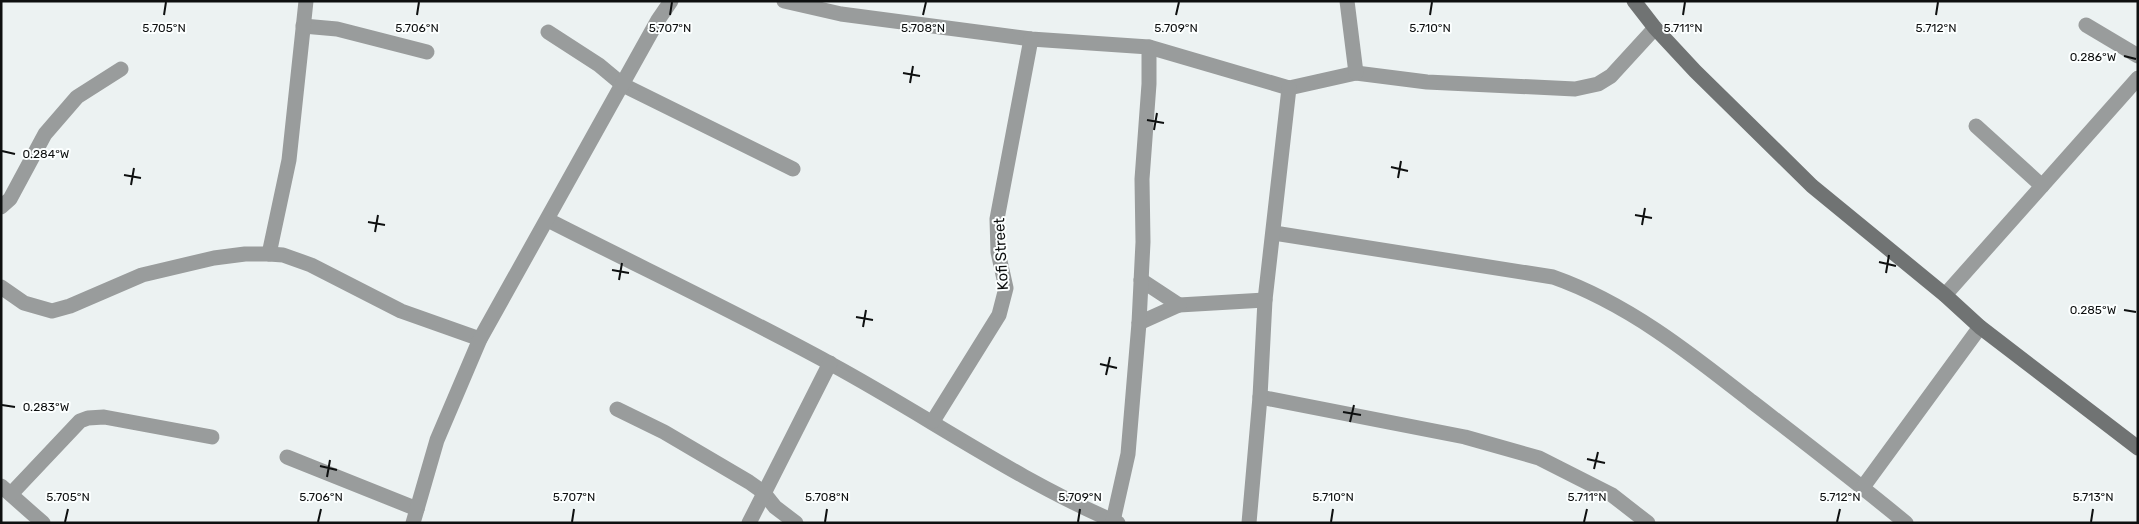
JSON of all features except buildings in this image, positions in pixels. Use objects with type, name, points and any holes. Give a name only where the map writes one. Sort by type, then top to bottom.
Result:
[{"type":"street","points":[[269,254],[289,160],[306,1]]},
{"type":"street","points":[[287,457],[415,516],[437,440],[480,338],[670,1]]},
{"type":"street","points":[[784,1],[841,14],[1031,40],[1149,47],[1289,88],[1356,73],[1428,82],[1575,89],[1598,84],[1611,76],[1655,28]]},
{"type":"street","points":[[1347,1],[1356,73]]},
{"type":"street","points":[[1634,1],[1655,28],[1695,71],[1812,186],[1980,327],[2138,448]]},
{"type":"street","points":[[2086,25],[2138,56]]},
{"type":"street","points":[[303,26],[337,29],[427,52]]},
{"type":"street","points":[[548,32],[590,59],[623,85],[793,169]]},
{"type":"street","name":"Kofi Street","points":[[933,422],[999,315],[1006,288],[998,252],[997,219],[1031,40]]},
{"type":"street","points":[[548,220],[830,364],[933,422],[993,460],[1116,522],[1128,454],[1139,323],[1142,179],[1149,84],[1149,47]]},
{"type":"street","points":[[1,207],[10,199],[45,134],[77,97],[121,69]]},
{"type":"street","points":[[1945,296],[2138,78]]},
{"type":"street","points":[[1249,523],[1260,397],[1265,300],[1289,88]]},
{"type":"street","points":[[1976,126],[2042,186]]},
{"type":"street","points":[[1274,233],[1553,277],[1578,285],[1678,344],[1906,523]]},
{"type":"street","points":[[1,287],[24,303],[52,311],[70,306],[142,274],[214,258],[246,254],[283,255],[311,265],[393,307],[480,338]]},
{"type":"street","points":[[1141,280],[1179,304]]},
{"type":"street","points":[[1139,323],[1179,304],[1265,300]]},
{"type":"street","points":[[1863,488],[1980,327]]},
{"type":"street","points":[[749,523],[830,364]]},
{"type":"street","points":[[1260,397],[1465,437],[1539,458],[1612,495],[1648,523]]},
{"type":"street","points":[[616,409],[664,432],[764,492],[775,507],[796,523]]},
{"type":"street","points":[[43,523],[6,490],[80,421],[88,418],[104,417],[212,437]]}]
